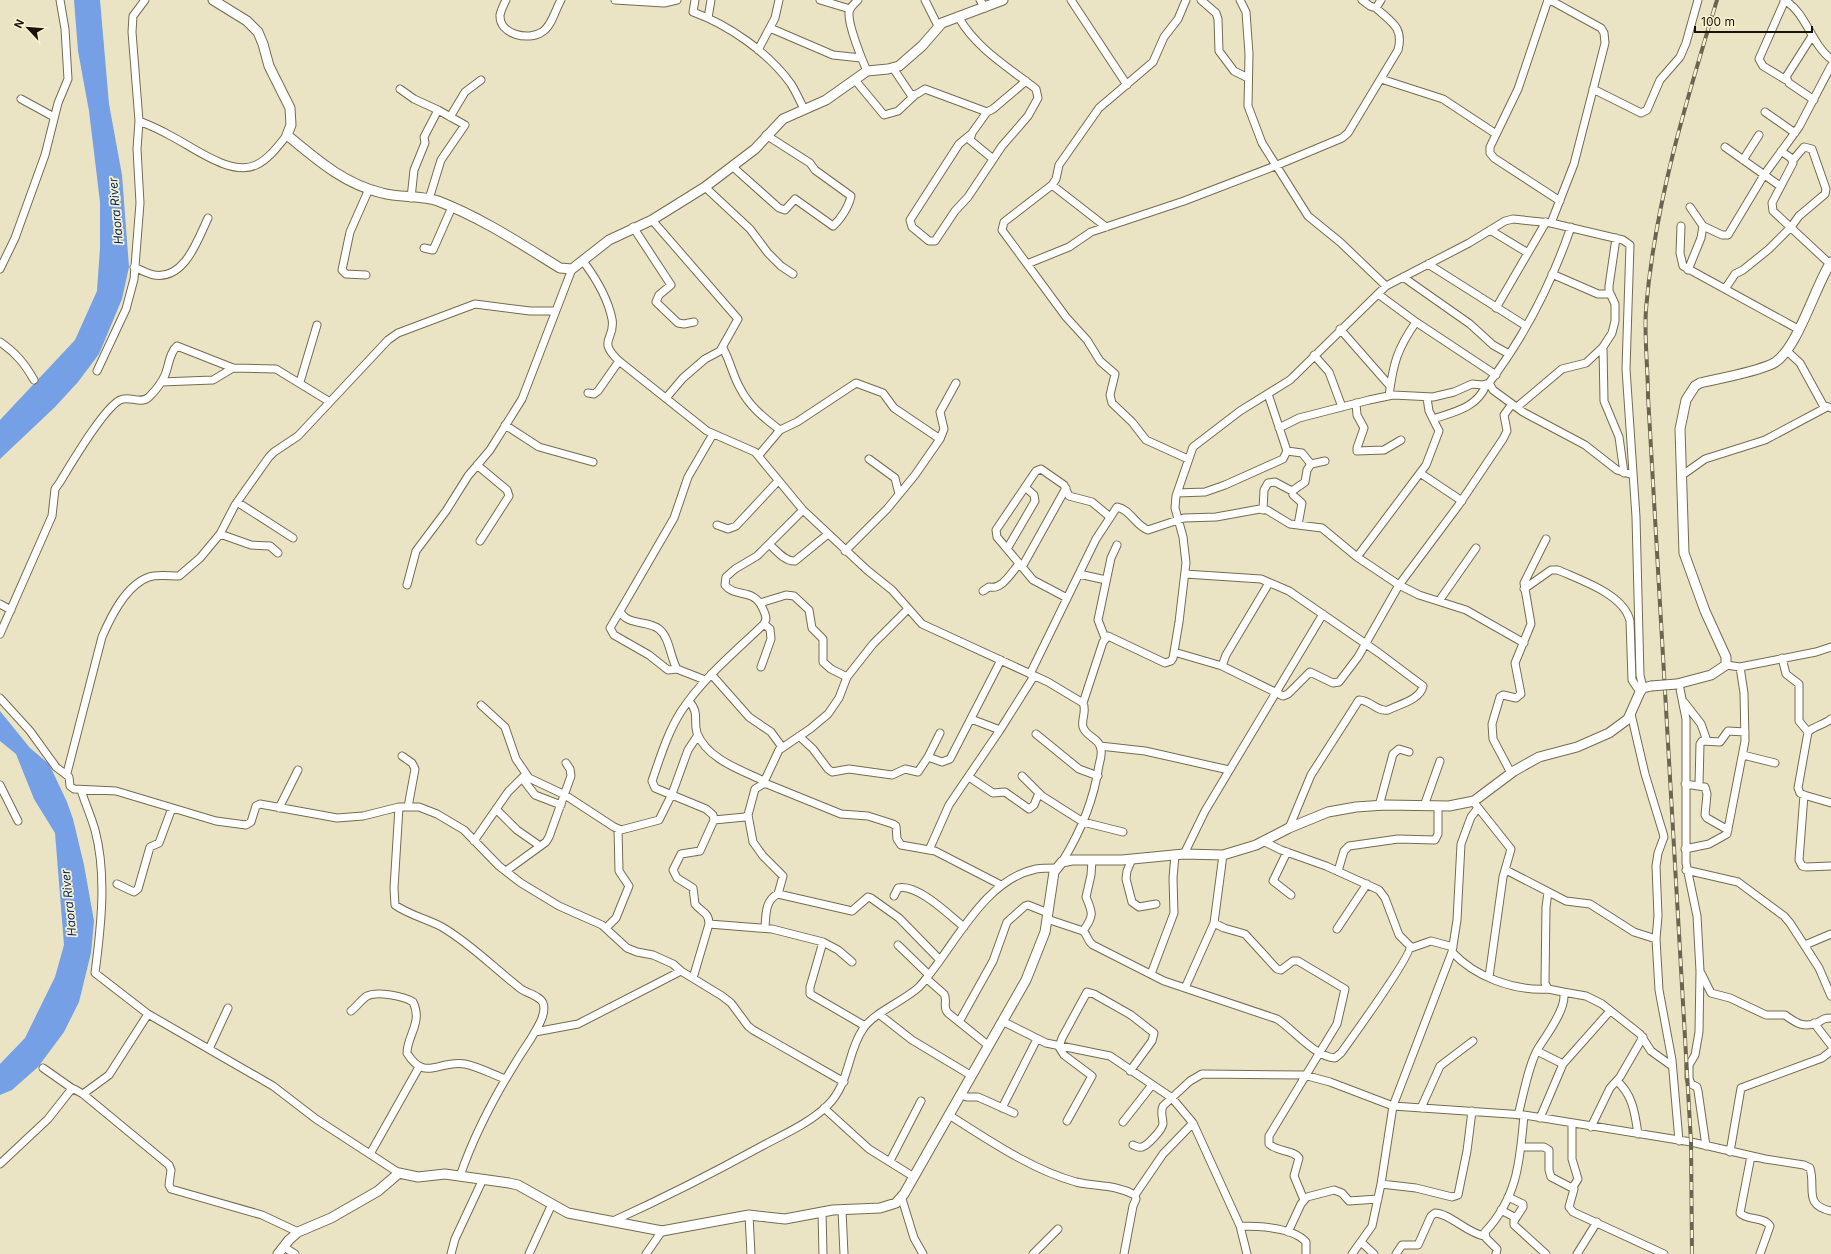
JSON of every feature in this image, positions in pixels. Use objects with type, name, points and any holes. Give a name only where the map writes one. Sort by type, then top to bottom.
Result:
[{"type":"street","points":[[0,268],[16,238],[45,154],[58,103],[68,79],[65,29],[60,0]]},
{"type":"street","points":[[97,371],[131,296],[140,203],[137,156],[138,121],[132,32],[133,16],[145,0]]},
{"type":"street","points":[[138,121],[168,134],[212,159],[235,166],[256,165],[272,152],[287,135],[291,125],[290,108],[269,66],[258,32],[247,21],[213,0]]},
{"type":"street","points":[[506,0],[500,15],[502,21],[513,34],[524,36],[538,34],[546,28],[561,0]]},
{"type":"street","points":[[615,0],[664,3],[677,0]]},
{"type":"street","points":[[695,0],[693,12],[733,31],[758,50],[792,85],[804,109]]},
{"type":"street","points":[[708,18],[711,0]]},
{"type":"street","points":[[758,50],[777,14],[779,0]]},
{"type":"street","points":[[820,0],[850,9]]},
{"type":"street","points":[[858,0],[850,9],[849,17],[861,58],[867,71]]},
{"type":"street","points":[[925,0],[938,26]]},
{"type":"street","points":[[980,0],[985,8]]},
{"type":"street","points":[[407,585],[416,551],[477,465],[490,450],[527,386],[554,311],[572,269],[608,240],[633,227],[652,220],[705,187],[755,149],[766,135],[783,119],[826,100],[867,71],[893,68],[904,62],[922,46],[938,26],[1003,0]]},
{"type":"street","points":[[1071,0],[1127,85]]},
{"type":"street","points":[[1186,0],[1178,19],[1164,37],[1153,62],[1099,108],[1058,165],[1056,179],[1052,185],[1009,218],[1002,226],[1003,234],[1071,323],[1087,340],[1100,361],[1115,374],[1110,395],[1112,402],[1132,422],[1146,440],[1188,459]]},
{"type":"street","points":[[1201,0],[1216,13],[1218,19],[1219,51],[1234,71],[1248,78]]},
{"type":"street","points":[[1240,0],[1246,12],[1249,54],[1248,106],[1258,134],[1276,166],[1308,216],[1340,242],[1386,286]]},
{"type":"street","points":[[1027,264],[1060,251],[1091,232],[1180,202],[1276,166],[1342,138],[1348,133],[1398,50],[1400,33],[1376,8],[1370,6],[1362,0]]},
{"type":"street","points":[[1376,8],[1381,0]]},
{"type":"street","points":[[1496,308],[1528,253],[1549,222],[1560,201],[1574,164],[1605,43],[1604,33],[1601,28],[1549,0],[1518,89],[1490,146],[1490,153],[1494,158],[1560,201]]},
{"type":"street","points":[[1593,89],[1642,113],[1647,110],[1660,80],[1680,57],[1686,43],[1698,0]]},
{"type":"street","points":[[1814,100],[1763,66],[1759,59],[1784,0],[1794,7],[1822,51],[1831,59]]},
{"type":"street","points":[[958,18],[969,33],[985,50],[1026,81],[1038,91],[1038,98],[1028,116],[993,159],[968,197],[955,210],[935,241],[927,240],[912,227],[910,220],[959,144],[970,136],[987,112],[993,110],[1026,81]]},
{"type":"street","points":[[770,28],[833,54],[861,58]]},
{"type":"street","points":[[1786,80],[1788,73],[1812,36]]},
{"type":"street","points":[[1690,207],[1703,226],[1722,235],[1728,235],[1764,175],[1795,133],[1831,66]]},
{"type":"street","points":[[893,68],[909,93],[914,96]]},
{"type":"street","points":[[1381,79],[1443,99],[1496,134]]},
{"type":"street","points":[[450,117],[465,92],[481,80]]},
{"type":"street","points":[[855,80],[884,115],[898,111],[914,96],[925,89],[987,112]]},
{"type":"street","points":[[400,89],[414,99],[465,125],[441,160],[429,199]]},
{"type":"street","points":[[21,99],[54,117]]},
{"type":"street","points":[[411,198],[414,170],[425,143],[424,138],[438,110]]},
{"type":"street","points":[[1765,112],[1795,133]]},
{"type":"street","points":[[287,135],[335,173],[349,182],[381,193],[411,198],[429,199],[452,207],[510,236],[560,268],[572,269]]},
{"type":"street","points":[[732,167],[779,208],[785,210],[795,199],[833,226],[838,222],[850,202],[851,196],[815,170],[810,163],[766,135]]},
{"type":"street","points":[[1744,160],[1760,135]]},
{"type":"street","points":[[970,136],[972,143],[993,159]]},
{"type":"street","points":[[1725,147],[1780,186]]},
{"type":"street","points":[[1725,289],[1735,274],[1743,270],[1769,249],[1791,227],[1799,216],[1822,197],[1826,189],[1812,149],[1804,147],[1793,160],[1792,165],[1780,186],[1772,208],[1791,227],[1830,263],[1820,281],[1788,351],[1770,365],[1700,383],[1695,386],[1686,400],[1681,424],[1681,476],[1686,562],[1707,617],[1726,657],[1726,665]]},
{"type":"street","points":[[1781,151],[1793,160]]},
{"type":"street","points":[[1052,185],[1106,227]]},
{"type":"street","points":[[705,187],[750,229],[768,253],[781,266],[793,274]]},
{"type":"street","points":[[366,275],[346,274],[342,270],[350,232],[369,189]]},
{"type":"street","points":[[424,248],[432,250],[452,207]]},
{"type":"street","points":[[134,267],[154,275],[159,275],[182,266],[208,218]]},
{"type":"street","points":[[1105,638],[1112,636],[1165,663],[1171,661],[1174,652],[1185,574],[1184,543],[1175,504],[1177,493],[1193,447],[1240,411],[1290,380],[1340,329],[1386,286],[1508,219],[1549,222],[1627,242],[1631,250],[1627,304],[1626,369],[1637,524],[1640,675],[1645,688],[1628,719],[1605,736],[1577,747],[1546,754],[1511,773],[1476,804],[1461,844],[1458,920],[1452,949],[1393,1106],[1381,1184],[1372,1226],[1352,1254]]},
{"type":"street","points":[[652,220],[736,316],[737,323],[723,348],[717,354],[705,359],[683,378],[666,398]]},
{"type":"street","points":[[1682,226],[1682,262],[1688,270],[1798,329]]},
{"type":"street","points":[[1688,270],[1701,238],[1703,226]]},
{"type":"street","points":[[633,227],[671,285],[659,295],[656,302],[678,323],[684,324],[694,322]]},
{"type":"street","points":[[1433,419],[1464,408],[1478,398],[1496,375],[1526,326],[1562,253],[1571,227]]},
{"type":"street","points":[[1490,230],[1528,253]]},
{"type":"street","points":[[1174,652],[1222,666],[1286,696],[1310,672],[1336,684],[1358,656],[1364,643],[1399,585],[1462,501],[1503,439],[1507,431],[1504,415],[1514,405],[1562,369],[1590,361],[1603,347],[1614,327],[1615,304],[1610,294],[1609,286],[1616,238]]},
{"type":"street","points":[[583,261],[593,275],[611,315],[613,326],[607,344],[608,348],[618,361],[713,434],[751,450],[759,455],[778,481],[803,510],[845,551],[892,590],[926,627],[1002,660],[1083,703]]},
{"type":"street","points":[[1428,264],[1526,326]]},
{"type":"street","points":[[1552,274],[1598,294],[1610,294]]},
{"type":"street","points":[[1403,277],[1470,324],[1493,345],[1509,354]]},
{"type":"street","points":[[1378,294],[1416,322],[1496,375]]},
{"type":"street","points":[[67,774],[102,637],[111,616],[131,590],[141,580],[150,576],[179,576],[184,574],[220,534],[237,502],[274,452],[298,436],[388,340],[404,330],[475,304],[530,311],[554,311]]},
{"type":"street","points":[[1389,396],[1392,368],[1406,337],[1416,322]]},
{"type":"street","points":[[300,382],[317,325]]},
{"type":"street","points":[[1340,329],[1390,386]]},
{"type":"street","points":[[0,342],[17,355],[26,365],[34,380]]},
{"type":"street","points":[[0,634],[52,516],[55,489],[78,453],[115,403],[126,398],[146,400],[161,382],[165,375],[173,350],[177,346],[233,368],[276,369],[300,382],[330,402]]},
{"type":"street","points":[[1603,347],[1604,401],[1620,437],[1624,473]]},
{"type":"street","points":[[723,348],[732,365],[740,389],[759,414],[780,430]]},
{"type":"street","points":[[1681,476],[1705,460],[1766,440],[1829,408],[1819,398],[1800,363],[1788,351]]},
{"type":"street","points":[[1314,355],[1329,372],[1342,407]]},
{"type":"street","points":[[588,393],[594,394],[598,391],[618,361]]},
{"type":"street","points":[[161,382],[213,380],[233,368]]},
{"type":"street","points":[[759,455],[780,430],[797,422],[856,383],[883,393],[894,408],[940,439]]},
{"type":"street","points":[[845,551],[899,494],[940,439],[944,429],[940,412],[956,383]]},
{"type":"street","points":[[1279,428],[1299,418],[1389,396],[1427,398],[1447,394],[1472,384],[1488,384],[1514,405],[1584,445],[1612,467],[1624,473],[1633,475]]},
{"type":"street","points":[[1177,493],[1205,492],[1225,485],[1283,459],[1287,451],[1268,394]]},
{"type":"street","points":[[1357,557],[1428,461],[1439,428],[1428,411],[1427,398]]},
{"type":"street","points":[[1356,403],[1357,415],[1364,428],[1357,451],[1384,450],[1401,440]]},
{"type":"street","points":[[505,425],[539,447],[593,462]]},
{"type":"street","points":[[713,434],[688,477],[674,518],[610,628],[614,635],[649,655],[668,670],[677,669],[708,677],[749,717],[770,732],[782,747]]},
{"type":"street","points":[[1287,451],[1302,453],[1311,464]]},
{"type":"street","points":[[870,459],[895,478],[899,494]]},
{"type":"street","points":[[1292,491],[1304,482],[1307,470],[1311,464],[1325,461]]},
{"type":"street","points":[[477,465],[506,490],[508,496],[480,541]]},
{"type":"street","points":[[1067,598],[1036,582],[997,537],[996,530],[1036,471],[1041,469],[1064,485],[1069,496],[1092,502],[1110,517]]},
{"type":"street","points":[[1420,473],[1462,501]]},
{"type":"street","points":[[717,525],[728,529],[736,526],[778,481]]},
{"type":"street","points":[[1263,510],[1264,490],[1268,483],[1275,482],[1292,491],[1293,495],[1302,503],[1298,525]]},
{"type":"street","points":[[1007,549],[1035,501],[1034,495],[1025,487]]},
{"type":"street","points":[[983,591],[988,587],[994,588],[999,586],[1020,565],[1066,488]]},
{"type":"street","points":[[237,502],[293,538]]},
{"type":"street","points":[[929,850],[945,812],[1000,730],[1032,675],[1079,574],[1117,507],[1120,507],[1141,527],[1148,530],[1188,518],[1216,517],[1263,510],[1271,512],[1290,524],[1322,528],[1357,557],[1399,585],[1419,595],[1466,610],[1524,643]]},
{"type":"street","points":[[693,978],[709,924],[707,913],[694,904],[693,888],[677,878],[673,870],[681,854],[700,850],[714,820],[712,815],[706,809],[655,788],[652,781],[659,759],[678,718],[689,701],[708,677],[764,624],[766,615],[760,603],[751,595],[728,589],[725,582],[726,577],[735,569],[757,556],[803,510]]},
{"type":"street","points":[[220,534],[251,544],[270,546],[278,553]]},
{"type":"street","points":[[769,544],[791,562],[795,561],[828,534]]},
{"type":"street","points":[[1511,773],[1494,744],[1491,728],[1500,697],[1503,695],[1516,698],[1521,694],[1515,663],[1531,624],[1524,589],[1525,578],[1546,539]]},
{"type":"street","points":[[81,790],[95,831],[102,878],[98,950],[95,973],[148,1014],[273,1086],[316,1119],[399,1173],[418,1177],[440,1174],[460,1176],[518,1185],[568,1213],[662,1231],[748,1215],[785,1219],[822,1212],[880,1208],[896,1203],[902,1199],[949,1115],[1004,1022],[1026,980],[1045,932],[1053,877],[1077,838],[1098,776],[1102,751],[1097,740],[1084,729],[1085,707],[1083,703],[1105,638],[1098,625],[1098,620],[1111,558],[1117,545]]},
{"type":"street","points":[[1439,602],[1476,548]]},
{"type":"street","points":[[1524,589],[1551,570],[1558,570],[1602,590],[1621,605],[1626,610],[1630,620],[1632,680],[1645,688],[1678,684],[1711,675],[1726,665],[1740,667],[1831,648]]},
{"type":"street","points":[[1079,574],[1106,580]]},
{"type":"street","points":[[1185,574],[1251,578],[1269,583],[1298,597],[1420,682],[1423,686],[1422,691],[1417,696],[1383,711],[1365,700],[1359,700],[1311,775],[1289,828]]},
{"type":"street","points":[[1222,666],[1226,655],[1269,583]]},
{"type":"street","points":[[760,603],[786,595],[794,596],[809,610],[812,628],[823,639],[823,662],[847,677]]},
{"type":"street","points":[[0,604],[11,610]]},
{"type":"street","points":[[778,894],[782,876],[763,856],[753,842],[748,815],[753,792],[763,783],[782,747],[828,714],[839,698],[847,677],[873,644],[908,608]]},
{"type":"street","points":[[620,611],[631,621],[658,628],[665,637],[677,669]]},
{"type":"street","points":[[1151,974],[1174,913],[1173,878],[1179,854],[1323,614]]},
{"type":"street","points":[[761,667],[771,639],[770,629],[764,624]]},
{"type":"street","points":[[1782,658],[1786,674],[1799,684],[1799,721],[1808,732],[1798,788],[1800,793],[1804,795],[1831,803]]},
{"type":"street","points":[[928,757],[942,762],[950,759],[1002,660]]},
{"type":"street","points":[[1685,849],[1711,843],[1723,836],[1728,830],[1743,755],[1744,693],[1740,667]]},
{"type":"street","points":[[1678,684],[1684,702],[1686,719],[1686,870],[1697,916],[1700,971],[1699,1032],[1695,1055],[1689,1065],[1689,1078],[1691,1084],[1697,1087],[1706,1146]]},
{"type":"street","points":[[0,698],[30,731],[56,766],[67,774],[71,787],[81,790],[116,791],[216,821],[246,825],[251,822],[254,808],[257,805],[324,817],[343,818],[363,816],[399,807],[419,807],[436,814],[464,830],[506,871],[559,906],[607,927],[617,941],[627,948],[664,959],[680,971],[727,999],[748,1026],[753,1030],[844,1082]]},
{"type":"street","points":[[689,701],[696,709],[696,729],[698,735],[716,757],[763,783],[779,788],[812,804],[841,814],[868,816],[893,824],[896,826],[897,839],[901,845],[929,850],[940,854],[1001,885]]},
{"type":"street","points":[[1684,702],[1701,724],[1707,741]]},
{"type":"street","points":[[481,705],[505,727],[516,759],[535,795],[561,805]]},
{"type":"street","points":[[1631,714],[1645,774],[1664,837],[1658,853],[1656,866],[1658,916],[1656,939],[1659,990],[1672,1066],[1679,1141]]},
{"type":"street","points":[[970,719],[1000,730]]},
{"type":"street","points":[[1808,732],[1823,725],[1831,719]]},
{"type":"street","points":[[1699,785],[1700,744],[1702,741],[1720,742],[1728,730],[1744,732]]},
{"type":"street","points":[[799,736],[813,749],[832,772],[849,769],[892,775],[904,769],[918,772],[928,757],[940,733]]},
{"type":"street","points":[[1036,734],[1079,769],[1098,776]]},
{"type":"street","points":[[524,776],[565,795],[618,829],[656,822],[662,816],[672,794],[688,750],[698,735]]},
{"type":"street","points":[[1100,746],[1145,751],[1229,770]]},
{"type":"street","points":[[1379,806],[1393,754],[1399,749],[1409,752]]},
{"type":"street","points":[[1743,755],[1775,763]]},
{"type":"street","points":[[402,756],[412,764],[415,770],[408,807]]},
{"type":"street","points":[[1424,806],[1440,761]]},
{"type":"street","points":[[506,871],[549,838],[572,772],[566,764]]},
{"type":"street","points":[[279,808],[298,770]]},
{"type":"street","points":[[474,841],[508,792],[524,776]]},
{"type":"street","points":[[1022,776],[1039,793],[1083,822],[1123,832]]},
{"type":"street","points":[[969,777],[993,793],[1005,792],[1029,808],[1034,805],[1039,793]]},
{"type":"street","points":[[1685,784],[1705,786],[1705,815],[1707,818],[1728,830]]},
{"type":"street","points":[[0,785],[18,821]]},
{"type":"street","points":[[1804,795],[1799,860],[1802,866],[1806,867],[1831,866]]},
{"type":"street","points":[[613,1221],[714,1172],[804,1122],[824,1108],[838,1093],[844,1082],[858,1037],[865,1026],[910,996],[928,977],[980,906],[1001,885],[1035,869],[1060,865],[1072,860],[1132,859],[1179,854],[1233,854],[1328,812],[1379,806],[1438,806],[1476,804]]},
{"type":"street","points":[[1476,804],[1511,849],[1506,870],[1489,977]]},
{"type":"street","points":[[1338,872],[1344,851],[1349,846],[1398,839],[1435,840],[1438,834],[1438,806]]},
{"type":"street","points":[[399,807],[394,888],[395,905],[430,921],[454,935],[522,989],[541,1000],[544,1007],[542,1018],[535,1032],[505,1079],[474,1138],[460,1176]]},
{"type":"street","points":[[117,884],[134,892],[138,890],[150,847],[159,843],[172,808]]},
{"type":"street","points":[[496,809],[518,830],[540,846]]},
{"type":"street","points":[[714,820],[741,818],[748,815]]},
{"type":"street","points":[[607,927],[616,918],[617,912],[629,886],[619,871],[618,829]]},
{"type":"street","points":[[1263,842],[1338,872],[1366,884],[1382,893],[1398,935],[1411,948]]},
{"type":"street","points":[[1287,852],[1273,881],[1291,895]]},
{"type":"street","points":[[1185,988],[1214,923],[1224,855]]},
{"type":"street","points":[[1132,859],[1125,875],[1132,902],[1134,905],[1139,907],[1156,904]]},
{"type":"street","points":[[1083,931],[1090,921],[1092,912],[1086,897],[1092,875],[1092,860]]},
{"type":"street","points":[[1506,870],[1571,902],[1590,904],[1634,932],[1656,939]]},
{"type":"street","points":[[1686,870],[1731,880],[1744,886],[1787,919],[1820,968],[1831,996]]},
{"type":"street","points":[[1337,929],[1366,884]]},
{"type":"street","points":[[894,896],[898,888],[903,887],[916,890],[964,927]]},
{"type":"street","points":[[1548,892],[1546,907],[1545,983],[1548,989]]},
{"type":"street","points":[[765,927],[767,905],[773,896],[778,894],[849,911],[855,910],[868,897],[899,918],[940,960]]},
{"type":"street","points":[[959,1022],[991,966],[1010,918],[1028,905],[1047,916],[1083,931],[1093,945],[1164,981],[1277,1019],[1289,1030],[1331,1058],[1338,1056],[1411,948],[1431,941],[1452,949],[1477,971],[1489,977],[1523,989],[1548,989],[1591,998],[1643,1037],[1651,1051],[1672,1066]]},
{"type":"street","points":[[1214,923],[1224,928],[1245,934],[1277,969],[1281,970],[1293,961],[1298,961],[1345,989],[1337,1024],[1304,1075],[1268,1140],[1269,1144],[1277,1150],[1297,1155],[1299,1158],[1294,1176],[1304,1200]]},
{"type":"street","points":[[709,924],[765,927],[823,942],[838,950],[852,962]]},
{"type":"street","points":[[1805,946],[1831,934]]},
{"type":"street","points":[[823,942],[810,987],[810,994],[865,1026]]},
{"type":"street","points":[[898,945],[946,996],[945,1010],[989,1046]]},
{"type":"street","points":[[535,1032],[578,1024],[680,971]]},
{"type":"street","points":[[1700,971],[1711,993],[1730,998],[1766,1015],[1785,1016],[1792,1022],[1800,1025],[1814,1023],[1824,1018],[1831,1018]]},
{"type":"street","points":[[1059,1047],[1062,1038],[1085,995],[1090,992],[1131,1015],[1154,1033],[1152,1040],[1130,1071]]},
{"type":"street","points":[[1484,1236],[1485,1232],[1508,1198],[1519,1167],[1522,1146],[1521,1115],[1536,1051],[1552,1029],[1564,1000],[1563,992]]},
{"type":"street","points":[[351,1011],[367,996],[375,994],[396,996],[411,1001],[414,1005],[416,1024],[407,1053],[419,1067],[428,1070],[443,1065],[464,1064],[505,1079]]},
{"type":"street","points":[[209,1049],[228,1008]]},
{"type":"street","points":[[1540,1118],[1563,1064],[1610,1011]]},
{"type":"street","points":[[83,1094],[109,1075],[148,1014]]},
{"type":"street","points":[[880,1015],[912,1040],[972,1076]]},
{"type":"street","points":[[1004,1022],[1037,1039],[1059,1047],[1106,1054],[1172,1098],[1193,1123],[1240,1226],[1247,1254]]},
{"type":"street","points":[[1814,1023],[1831,1045]]},
{"type":"street","points":[[1591,1127],[1610,1088],[1617,1081],[1643,1037]]},
{"type":"street","points":[[1002,1108],[1037,1039]]},
{"type":"street","points":[[1421,1108],[1440,1066],[1473,1040]]},
{"type":"street","points":[[1059,1047],[1064,1055],[1092,1076],[1067,1121]]},
{"type":"street","points":[[1536,1051],[1563,1064]]},
{"type":"street","points":[[1730,1152],[1741,1088],[1822,1058],[1831,1051]]},
{"type":"street","points":[[370,1154],[419,1067]]},
{"type":"street","points":[[43,1068],[73,1089],[83,1094],[169,1165],[171,1170],[168,1185],[172,1189],[262,1215],[298,1232]]},
{"type":"street","points":[[1133,1145],[1138,1147],[1145,1146],[1160,1131],[1163,1124],[1161,1108],[1194,1078],[1207,1073],[1304,1075],[1330,1082],[1393,1106],[1521,1115],[1679,1141],[1804,1165],[1810,1168],[1812,1197],[1822,1209],[1831,1211]]},
{"type":"street","points":[[1617,1081],[1628,1093],[1635,1116],[1638,1134]]},
{"type":"street","points":[[1123,1122],[1152,1085]]},
{"type":"street","points":[[0,1164],[48,1119],[73,1089]]},
{"type":"street","points":[[961,1095],[967,1098],[978,1097],[1014,1113]]},
{"type":"street","points":[[890,1161],[920,1101]]},
{"type":"street","points":[[824,1108],[854,1136],[914,1178]]},
{"type":"street","points":[[1381,1184],[1416,1188],[1452,1197],[1458,1195],[1467,1151],[1472,1111]]},
{"type":"street","points":[[949,1115],[1026,1161],[1051,1172],[1076,1182],[1115,1186],[1135,1195]]},
{"type":"street","points":[[1124,1254],[1132,1206],[1136,1199],[1135,1195],[1163,1154],[1193,1123]]},
{"type":"street","points":[[1572,1124],[1572,1159],[1578,1179],[1573,1187],[1574,1192],[1569,1207],[1570,1210],[1664,1254]]},
{"type":"street","points":[[1522,1146],[1547,1148],[1550,1153],[1549,1170],[1552,1177],[1573,1187]]},
{"type":"street","points":[[1751,1156],[1740,1213],[1744,1216],[1765,1222],[1770,1226],[1760,1254]]},
{"type":"street","points":[[278,1254],[298,1232],[331,1218],[378,1191],[399,1173]]},
{"type":"street","points":[[451,1254],[455,1239],[483,1179]]},
{"type":"street","points":[[1288,1232],[1304,1200],[1311,1195],[1334,1190],[1342,1193],[1349,1201],[1378,1199]]},
{"type":"street","points":[[1508,1198],[1523,1204],[1523,1207],[1514,1222],[1517,1229],[1546,1254]]},
{"type":"street","points":[[902,1199],[914,1238],[923,1254]]},
{"type":"street","points":[[529,1254],[552,1204]]},
{"type":"street","points":[[842,1210],[844,1254]]},
{"type":"street","points":[[1501,1210],[1516,1218]]},
{"type":"street","points":[[822,1212],[823,1254]]},
{"type":"street","points":[[1396,1254],[1402,1245],[1418,1245],[1431,1216],[1435,1213],[1442,1214],[1476,1234],[1484,1236],[1496,1246],[1496,1254]]},
{"type":"street","points":[[748,1215],[751,1254]]},
{"type":"street","points":[[1577,1254],[1596,1222]]},
{"type":"street","points":[[1240,1226],[1267,1226],[1288,1232],[1302,1238],[1306,1242],[1306,1254]]},
{"type":"street","points":[[1033,1254],[1058,1229]]},
{"type":"street","points":[[646,1254],[662,1231]]},
{"type":"street","points":[[1361,1242],[1374,1254]]},
{"type":"street","points":[[284,1246],[295,1254]]},
{"type":"water","name":"Haora River","points":[[74,0],[100,0],[109,104],[122,175],[129,267],[122,299],[99,354],[78,382],[55,407],[0,459],[0,420],[75,340],[97,291],[100,248],[100,202],[89,111],[78,51]]},
{"type":"water","name":"Haora River","points":[[0,711],[30,748],[49,764],[67,802],[73,819],[84,865],[94,921],[91,953],[79,1002],[64,1032],[38,1067],[12,1090],[0,1095],[0,1064],[25,1038],[55,977],[64,945],[55,833],[34,799],[16,754],[0,741]]},
{"type":"railway","points":[[1692,1254],[1691,1142],[1648,396],[1646,309],[1650,269],[1664,191],[1683,114],[1717,0]]}]
